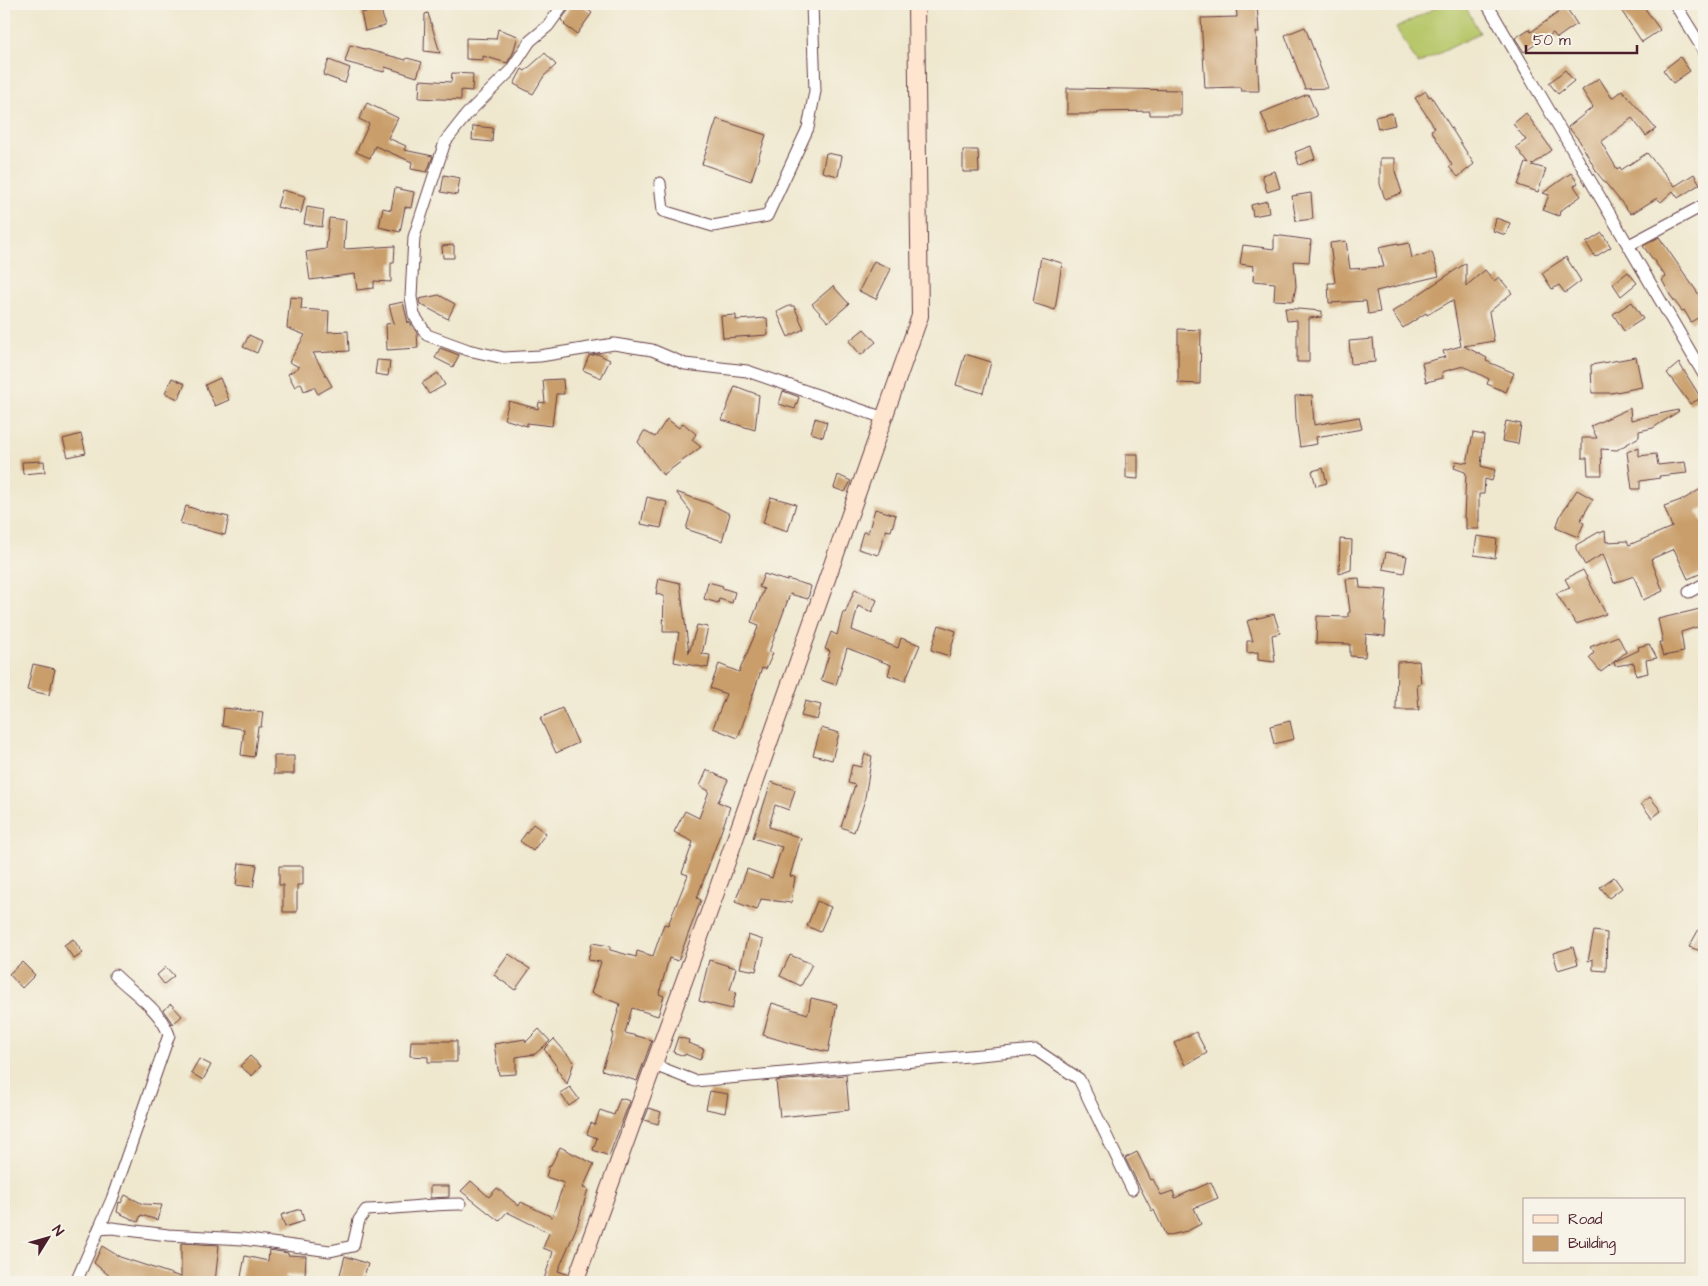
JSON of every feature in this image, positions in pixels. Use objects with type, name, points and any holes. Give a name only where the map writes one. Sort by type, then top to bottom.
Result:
[{"type":"main road","points":[[575,1282],[920,316],[916,4]]},
{"type":"street","points":[[564,4],[548,26],[530,41],[511,70],[467,114],[446,142],[414,237],[411,297],[414,315],[427,335],[468,350],[504,358],[540,356],[614,344],[652,350],[685,364],[747,372],[884,418]]},
{"type":"street","points":[[660,183],[663,211],[705,224],[713,226],[767,216],[808,128],[815,92],[812,4]]},
{"type":"street","points":[[1487,4],[1704,375]]},
{"type":"street","points":[[1675,4],[1704,51]]},
{"type":"street","points":[[1628,245],[1704,205]]},
{"type":"street","points":[[1689,592],[1704,584]]},
{"type":"street","points":[[76,1282],[112,1199],[169,1036],[164,1022],[154,1010],[115,975]]},
{"type":"street","points":[[654,1065],[695,1081],[1036,1050],[1079,1079],[1132,1189]]},
{"type":"street","points":[[99,1229],[112,1228],[168,1235],[243,1239],[330,1251],[354,1246],[359,1220],[366,1210],[395,1209],[427,1204],[460,1204]]},
{"type":"green space","points":[[1443,4],[1464,4],[1480,33],[1418,64],[1396,28]]},
{"type":"building","points":[[571,4],[581,4],[592,13],[577,34],[564,25],[561,20]]},
{"type":"building","points":[[1236,4],[1257,4],[1259,32],[1256,32],[1259,91],[1241,91],[1240,87],[1205,88],[1201,18],[1237,17]]},
{"type":"building","points":[[1617,4],[1642,4],[1660,30],[1642,42]]},
{"type":"building","points":[[1566,7],[1577,24],[1557,38],[1553,33],[1524,52],[1515,38],[1529,29],[1531,32]]},
{"type":"building","points":[[381,9],[385,26],[365,31],[361,13]]},
{"type":"building","points":[[428,13],[440,53],[424,51],[425,14]]},
{"type":"building","points":[[1305,27],[1328,88],[1305,89],[1285,35]]},
{"type":"building","points":[[498,29],[518,36],[513,53],[507,63],[483,56],[483,60],[466,59],[466,38],[496,39]]},
{"type":"building","points":[[350,45],[406,60],[407,58],[422,62],[417,77],[385,67],[384,72],[345,62]]},
{"type":"building","points":[[545,53],[556,65],[544,76],[533,94],[514,84],[522,69],[525,71]]},
{"type":"building","points":[[1680,57],[1690,71],[1673,83],[1663,70]]},
{"type":"building","points":[[329,60],[350,68],[345,83],[323,75]]},
{"type":"building","points":[[1565,70],[1574,81],[1558,94],[1549,83]]},
{"type":"building","points":[[452,73],[473,74],[472,91],[461,90],[461,100],[419,98],[420,80],[451,82]]},
{"type":"building","points":[[1599,78],[1612,98],[1622,90],[1656,129],[1646,136],[1632,118],[1601,142],[1617,169],[1620,167],[1621,170],[1647,153],[1675,186],[1694,174],[1700,184],[1678,198],[1673,191],[1661,202],[1657,198],[1631,214],[1598,174],[1579,140],[1568,127],[1593,107],[1582,90]]},
{"type":"building","points":[[1067,88],[1181,90],[1181,115],[1150,115],[1150,111],[1067,114]]},
{"type":"building","points":[[1426,91],[1474,164],[1458,177],[1449,167],[1452,165],[1431,130],[1435,128],[1415,98]]},
{"type":"building","points":[[1308,94],[1317,116],[1270,135],[1261,113]]},
{"type":"building","points":[[367,103],[398,118],[388,138],[406,146],[404,150],[433,156],[427,172],[411,169],[412,162],[375,146],[370,158],[356,152],[369,124],[359,119]]},
{"type":"building","points":[[1392,113],[1395,125],[1378,129],[1375,117]]},
{"type":"building","points":[[1526,113],[1552,150],[1532,165],[1546,169],[1538,192],[1518,185],[1526,163],[1529,164],[1516,147],[1526,140],[1513,124]]},
{"type":"building","points":[[717,119],[766,135],[751,181],[702,164]]},
{"type":"building","points":[[473,126],[493,128],[492,142],[472,140]]},
{"type":"building","points":[[1311,146],[1315,159],[1299,165],[1295,152]]},
{"type":"building","points":[[963,150],[978,150],[979,172],[963,172]]},
{"type":"building","points":[[826,153],[842,156],[838,176],[822,172]]},
{"type":"building","points":[[1380,158],[1395,158],[1395,171],[1402,193],[1385,199],[1380,184]]},
{"type":"building","points":[[1275,171],[1280,188],[1267,192],[1262,175]]},
{"type":"building","points":[[1571,173],[1578,183],[1574,186],[1581,196],[1560,211],[1559,216],[1543,210],[1549,195],[1543,193]]},
{"type":"building","points":[[444,175],[460,178],[457,195],[441,192]]},
{"type":"building","points":[[395,188],[414,192],[411,208],[405,207],[400,232],[379,227],[383,208],[391,210]]},
{"type":"building","points":[[282,190],[305,196],[301,213],[277,207]]},
{"type":"building","points":[[1311,193],[1313,219],[1296,221],[1292,196]]},
{"type":"building","points":[[1267,201],[1269,213],[1253,216],[1251,205]]},
{"type":"building","points":[[307,207],[324,210],[322,227],[304,224]]},
{"type":"building","points":[[329,218],[346,220],[344,249],[395,246],[394,263],[391,263],[391,282],[374,281],[374,288],[357,290],[355,274],[310,280],[306,252],[326,249]]},
{"type":"building","points":[[1496,218],[1510,223],[1506,235],[1493,231]]},
{"type":"building","points":[[1602,233],[1611,247],[1595,257],[1586,243]]},
{"type":"building","points":[[1274,235],[1311,240],[1309,262],[1294,261],[1296,286],[1293,301],[1274,300],[1275,283],[1253,281],[1254,266],[1240,264],[1243,245],[1274,249]]},
{"type":"building","points":[[1659,237],[1704,302],[1704,314],[1691,322],[1684,310],[1682,311],[1670,295],[1662,280],[1666,277],[1643,246]]},
{"type":"building","points":[[1346,241],[1350,269],[1384,267],[1379,247],[1409,243],[1412,258],[1432,252],[1439,276],[1376,291],[1380,312],[1368,314],[1366,301],[1329,303],[1328,283],[1335,283],[1330,243]]},
{"type":"building","points":[[454,245],[454,258],[443,258],[442,246]]},
{"type":"building","points":[[1041,257],[1062,263],[1055,310],[1033,303]]},
{"type":"building","points":[[1566,257],[1581,281],[1565,293],[1559,285],[1552,289],[1542,273]]},
{"type":"building","points":[[874,261],[891,269],[876,299],[859,291]]},
{"type":"building","points":[[1466,263],[1466,286],[1485,270],[1494,281],[1499,277],[1512,293],[1489,312],[1494,341],[1464,346],[1487,358],[1486,361],[1514,373],[1506,392],[1487,384],[1489,379],[1463,366],[1442,372],[1443,378],[1426,382],[1422,363],[1445,357],[1443,351],[1461,346],[1453,300],[1427,315],[1426,313],[1403,328],[1392,312]]},
{"type":"building","points":[[1628,272],[1637,283],[1621,296],[1613,284]]},
{"type":"building","points":[[833,286],[849,304],[828,322],[812,304]]},
{"type":"building","points":[[439,295],[455,304],[448,319],[420,304],[419,299]]},
{"type":"building","points":[[290,297],[302,298],[301,309],[329,311],[328,332],[348,331],[349,351],[313,353],[332,386],[318,394],[314,387],[304,391],[301,383],[295,387],[288,374],[299,367],[289,362],[305,335],[287,328]]},
{"type":"building","points":[[403,302],[408,323],[409,321],[417,333],[418,348],[387,350],[386,324],[394,323],[389,305]]},
{"type":"building","points":[[1632,302],[1643,319],[1624,331],[1613,314]]},
{"type":"building","points":[[789,306],[794,306],[804,329],[788,337],[777,312]]},
{"type":"building","points":[[1285,308],[1322,311],[1322,317],[1309,318],[1309,362],[1297,362],[1297,320],[1287,321]]},
{"type":"building","points":[[736,315],[736,320],[767,318],[768,335],[723,338],[721,316]]},
{"type":"building","points":[[864,329],[876,342],[861,355],[849,341]]},
{"type":"building","points":[[1178,329],[1201,330],[1200,384],[1178,383]]},
{"type":"building","points":[[249,335],[262,341],[257,353],[243,347]]},
{"type":"building","points":[[1373,339],[1375,362],[1351,364],[1349,341]]},
{"type":"building","points":[[440,348],[459,355],[453,367],[435,358]]},
{"type":"building","points":[[598,354],[610,360],[601,378],[583,370],[589,356]]},
{"type":"building","points":[[965,354],[991,362],[983,393],[956,385]]},
{"type":"building","points":[[1636,357],[1642,387],[1611,393],[1592,393],[1591,365]]},
{"type":"building","points":[[377,360],[390,361],[388,376],[375,374]]},
{"type":"building","points":[[1679,363],[1701,398],[1690,404],[1667,373]]},
{"type":"building","points":[[438,373],[445,385],[429,394],[422,383]]},
{"type":"building","points":[[172,378],[185,384],[178,399],[165,393]]},
{"type":"building","points":[[220,378],[229,400],[215,406],[205,385]]},
{"type":"building","points":[[563,379],[564,394],[556,394],[552,426],[527,423],[527,426],[504,419],[509,401],[538,409],[539,402],[545,403],[543,380]]},
{"type":"building","points":[[735,386],[759,395],[755,430],[722,420]]},
{"type":"building","points":[[783,391],[799,397],[795,409],[779,404]]},
{"type":"building","points":[[1312,395],[1314,425],[1359,417],[1362,429],[1316,437],[1317,444],[1300,447],[1295,396]]},
{"type":"building","points":[[1630,408],[1631,420],[1679,411],[1653,428],[1639,431],[1639,437],[1617,450],[1601,449],[1602,475],[1588,475],[1587,458],[1582,458],[1582,438],[1597,438],[1591,426]]},
{"type":"building","points":[[815,418],[827,422],[823,437],[811,433]]},
{"type":"building","points":[[667,419],[679,428],[683,423],[696,434],[692,440],[701,447],[663,475],[638,442],[644,431],[655,437]]},
{"type":"building","points":[[1506,421],[1521,424],[1518,444],[1502,441]]},
{"type":"building","points":[[1473,433],[1484,435],[1481,466],[1495,470],[1492,481],[1485,479],[1484,494],[1479,494],[1479,529],[1466,529],[1466,518],[1464,518],[1466,474],[1454,468],[1456,461],[1467,463]]},
{"type":"building","points":[[81,434],[86,453],[68,457],[63,439]]},
{"type":"building","points":[[1639,447],[1639,456],[1656,454],[1658,465],[1685,462],[1687,473],[1659,476],[1660,478],[1640,481],[1640,489],[1632,489],[1627,452]]},
{"type":"building","points":[[1126,454],[1138,454],[1138,479],[1126,478]]},
{"type":"building","points":[[44,461],[45,472],[23,474],[22,462]]},
{"type":"building","points":[[1323,468],[1327,483],[1316,486],[1312,471]]},
{"type":"building","points":[[838,475],[851,481],[845,492],[834,488]]},
{"type":"building","points":[[1704,487],[1704,507],[1697,512],[1704,526],[1704,572],[1688,579],[1674,549],[1651,559],[1663,591],[1643,600],[1634,576],[1614,583],[1603,554],[1585,565],[1576,549],[1576,545],[1599,532],[1605,531],[1606,542],[1627,541],[1629,545],[1672,527],[1664,506],[1684,499]]},
{"type":"building","points":[[1577,490],[1593,499],[1580,521],[1584,523],[1578,537],[1556,528],[1561,514]]},
{"type":"building","points":[[676,492],[708,503],[730,514],[722,541],[686,529],[691,512]]},
{"type":"building","points":[[647,497],[667,502],[661,528],[641,524]]},
{"type":"building","points":[[771,497],[796,504],[788,531],[763,523]]},
{"type":"building","points":[[186,506],[207,513],[229,517],[225,535],[180,523]]},
{"type":"building","points":[[875,509],[896,515],[891,531],[886,530],[878,555],[858,549],[863,532],[868,533]]},
{"type":"building","points":[[1477,536],[1497,539],[1495,558],[1474,555]]},
{"type":"building","points":[[1340,539],[1352,540],[1351,570],[1339,574]]},
{"type":"building","points":[[1386,552],[1407,556],[1404,573],[1383,569]]},
{"type":"building","points":[[1583,570],[1606,614],[1576,624],[1556,593],[1570,588],[1565,579]]},
{"type":"building","points":[[764,574],[811,586],[808,599],[790,594],[769,652],[773,653],[766,669],[762,668],[738,738],[713,728],[726,694],[710,688],[719,664],[739,672],[759,625],[751,622],[764,589],[759,587]]},
{"type":"building","points":[[659,578],[680,583],[689,653],[697,625],[708,627],[702,654],[710,655],[708,668],[674,662],[679,632],[663,632],[664,596],[656,594]]},
{"type":"building","points":[[1359,578],[1360,588],[1387,590],[1384,621],[1386,621],[1385,636],[1366,634],[1365,657],[1350,656],[1350,644],[1316,643],[1317,616],[1348,617],[1350,612],[1346,579]]},
{"type":"building","points":[[708,582],[735,592],[732,603],[719,599],[718,603],[704,599]]},
{"type":"building","points":[[855,589],[877,600],[872,612],[858,606],[852,630],[898,648],[901,638],[920,645],[905,681],[888,675],[891,665],[847,648],[836,685],[821,680],[830,651],[825,649],[831,632],[837,635],[843,612],[845,613]]},
{"type":"building","points":[[1704,608],[1704,625],[1681,632],[1684,652],[1663,656],[1659,642],[1663,642],[1658,619]]},
{"type":"building","points":[[1274,614],[1280,633],[1272,635],[1275,662],[1258,660],[1258,652],[1247,653],[1247,641],[1253,641],[1247,621]]},
{"type":"building","points":[[939,625],[956,631],[949,656],[931,650]]},
{"type":"building","points":[[1618,636],[1626,652],[1601,672],[1589,658],[1594,653],[1590,647]]},
{"type":"building","points":[[1649,644],[1657,658],[1646,660],[1648,673],[1636,676],[1634,663],[1615,666],[1614,662],[1639,650],[1638,647]]},
{"type":"building","points":[[1419,661],[1421,684],[1417,684],[1419,710],[1396,710],[1397,662]]},
{"type":"building","points":[[33,664],[55,669],[49,695],[27,690]]},
{"type":"building","points":[[805,701],[821,705],[817,720],[801,716]]},
{"type":"building","points":[[224,708],[263,712],[261,727],[258,727],[254,757],[241,755],[244,729],[222,726]]},
{"type":"building","points":[[562,708],[578,743],[556,753],[540,718]]},
{"type":"building","points":[[1290,721],[1294,739],[1274,744],[1270,726]]},
{"type":"building","points":[[821,728],[839,733],[832,760],[813,755]]},
{"type":"building","points":[[865,754],[872,756],[864,803],[854,832],[841,827],[855,785],[848,783],[852,765],[861,767]]},
{"type":"building","points":[[274,756],[294,756],[294,774],[274,774]]},
{"type":"building","points":[[707,770],[728,780],[718,802],[730,807],[697,898],[701,900],[678,961],[669,958],[659,994],[664,996],[658,1016],[632,1008],[625,1033],[652,1040],[637,1081],[602,1070],[614,1033],[612,1033],[620,1004],[591,993],[601,962],[588,960],[592,943],[610,946],[610,950],[636,957],[637,951],[653,956],[664,924],[668,925],[688,875],[682,873],[693,842],[674,832],[685,811],[699,818],[709,791],[700,786]]},
{"type":"building","points":[[771,782],[795,790],[789,810],[775,805],[769,827],[801,838],[790,876],[795,877],[791,903],[761,899],[757,910],[735,902],[747,869],[772,878],[782,847],[753,838]]},
{"type":"building","points":[[1650,797],[1661,811],[1652,818],[1641,804]]},
{"type":"building","points":[[533,824],[546,833],[533,851],[520,841]]},
{"type":"building","points":[[239,863],[257,865],[253,887],[236,885]]},
{"type":"building","points":[[279,866],[303,866],[303,885],[297,885],[297,912],[283,912],[283,885],[279,885]]},
{"type":"building","points":[[1614,877],[1622,888],[1609,898],[1600,887]]},
{"type":"building","points":[[817,901],[831,907],[820,932],[807,926]]},
{"type":"building","points":[[1704,920],[1704,952],[1689,947]]},
{"type":"building","points":[[1594,931],[1607,933],[1606,971],[1593,970],[1593,959],[1588,961]]},
{"type":"building","points":[[748,935],[763,940],[756,971],[740,968]]},
{"type":"building","points":[[73,939],[83,953],[74,959],[64,945]]},
{"type":"building","points":[[1573,947],[1578,964],[1558,970],[1553,953]]},
{"type":"building","points":[[509,954],[530,969],[515,990],[494,975]]},
{"type":"building","points":[[790,955],[812,964],[801,986],[780,976]]},
{"type":"building","points":[[709,960],[736,968],[730,990],[736,992],[732,1009],[699,1001]]},
{"type":"building","points":[[22,962],[35,975],[22,988],[9,974]]},
{"type":"building","points":[[166,967],[174,976],[164,984],[157,975]]},
{"type":"building","points":[[811,998],[837,1004],[828,1052],[763,1035],[772,1003],[808,1014]]},
{"type":"building","points":[[171,1004],[182,1016],[173,1024],[163,1010]]},
{"type":"building","points":[[539,1029],[550,1041],[535,1054],[516,1057],[516,1074],[499,1075],[494,1044],[525,1039],[526,1042]]},
{"type":"building","points":[[1196,1032],[1207,1053],[1185,1065],[1174,1043]]},
{"type":"building","points":[[678,1037],[689,1040],[688,1043],[704,1049],[700,1060],[673,1052]]},
{"type":"building","points":[[554,1039],[574,1062],[567,1084],[544,1049]]},
{"type":"building","points":[[411,1041],[457,1041],[457,1062],[428,1062],[428,1057],[410,1056]]},
{"type":"building","points":[[250,1056],[261,1066],[252,1076],[240,1066]]},
{"type":"building","points":[[199,1059],[211,1065],[203,1080],[191,1073]]},
{"type":"building","points":[[846,1075],[849,1110],[780,1117],[776,1081]]},
{"type":"building","points":[[570,1087],[579,1099],[569,1106],[560,1093]]},
{"type":"building","points":[[710,1091],[728,1094],[725,1113],[706,1109]]},
{"type":"building","points":[[620,1098],[630,1101],[609,1156],[593,1150],[597,1138],[587,1134],[591,1123],[595,1125],[600,1110],[614,1115]]},
{"type":"building","points":[[649,1108],[661,1112],[658,1124],[644,1120]]},
{"type":"building","points":[[560,1147],[594,1164],[583,1188],[588,1189],[577,1226],[558,1271],[567,1274],[565,1282],[543,1282],[553,1252],[543,1248],[549,1233],[507,1212],[499,1221],[461,1191],[471,1181],[489,1197],[497,1188],[519,1206],[521,1202],[552,1217],[564,1183],[546,1177],[549,1166]]},
{"type":"building","points":[[1137,1152],[1161,1195],[1173,1191],[1175,1198],[1211,1182],[1218,1198],[1194,1208],[1201,1224],[1187,1231],[1166,1236],[1125,1158]]},
{"type":"building","points":[[430,1186],[449,1186],[449,1197],[430,1198]]},
{"type":"building","points":[[125,1195],[143,1204],[162,1205],[157,1220],[141,1215],[138,1222],[117,1212],[119,1202],[121,1203]]},
{"type":"building","points":[[301,1209],[304,1221],[285,1227],[281,1215]]},
{"type":"building","points":[[181,1243],[219,1245],[215,1282],[117,1282],[94,1263],[102,1246],[120,1257],[181,1277]]},
{"type":"building","points":[[269,1250],[288,1253],[288,1255],[306,1256],[305,1276],[286,1275],[285,1282],[240,1282],[245,1256],[268,1261]]},
{"type":"building","points":[[345,1256],[368,1264],[362,1282],[338,1282]]}]
